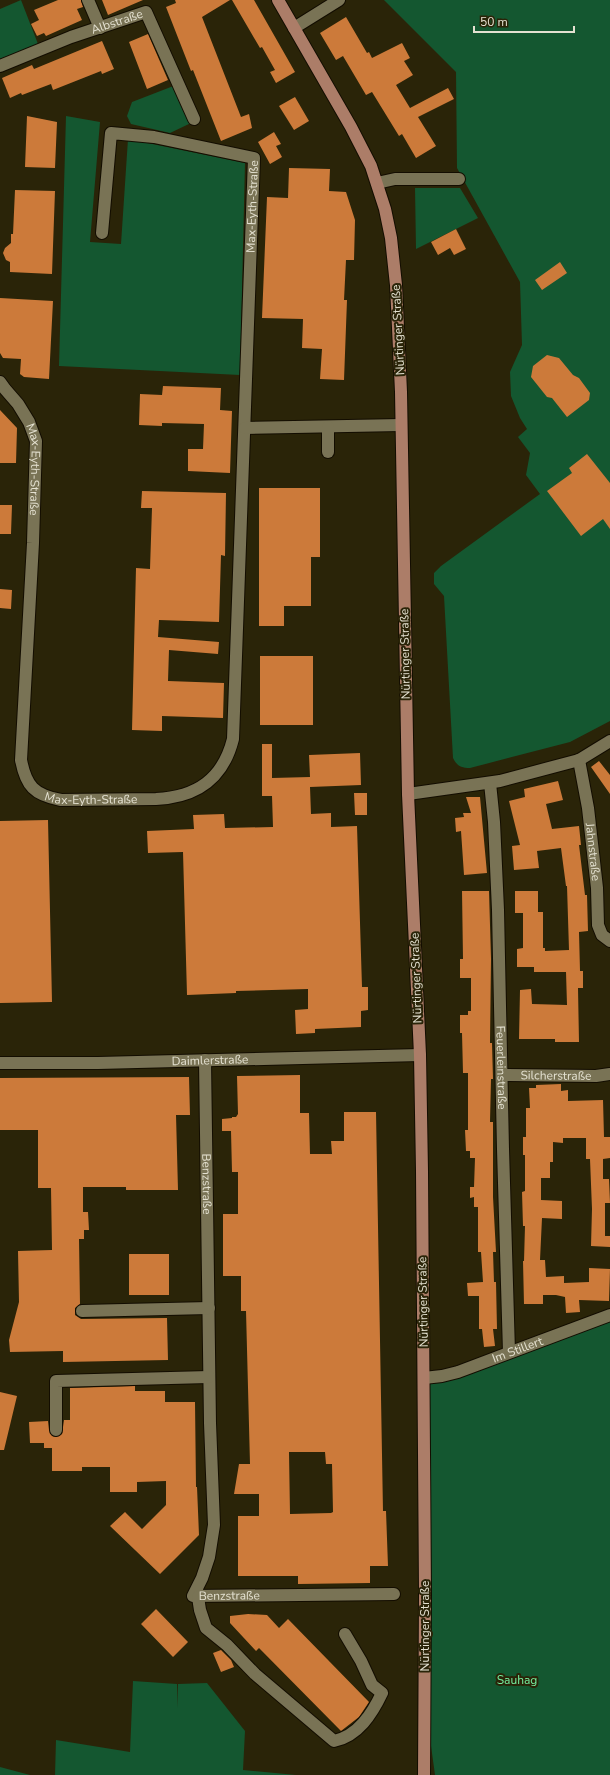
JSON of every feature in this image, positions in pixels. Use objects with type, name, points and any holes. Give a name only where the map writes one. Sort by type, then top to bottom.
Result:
[{"type":"main road","name":"Nürtinger Straße","points":[[278,0],[351,127],[377,182],[386,209],[391,238],[398,330],[408,794],[420,1055],[426,1594],[424,1775]]},
{"type":"street","points":[[88,0],[100,28]]},
{"type":"street","points":[[294,28],[339,0]]},
{"type":"street","name":"Albstraße","points":[[0,66],[146,12],[194,119]]},
{"type":"street","name":"Max-Eyth-Straße","points":[[0,382],[4,389],[18,404],[29,422],[36,440],[33,550],[21,760],[24,775],[36,792],[47,797],[61,800],[171,798],[186,795],[213,778],[222,768],[229,754],[233,739],[254,158],[154,137],[111,133],[102,233]]},
{"type":"street","points":[[377,182],[394,179],[459,179]]},
{"type":"street","points":[[245,428],[401,425]]},
{"type":"street","points":[[328,427],[328,452]]},
{"type":"street","points":[[408,794],[490,783],[579,760],[610,741]]},
{"type":"street","name":"Jahnstraße","points":[[579,760],[591,829],[597,888],[598,925],[602,935],[610,941]]},
{"type":"street","name":"Feuerleinstraße","points":[[490,783],[496,866],[509,1352]]},
{"type":"street","points":[[39,1051],[39,1063]]},
{"type":"street","name":"Daimlerstraße","points":[[0,1063],[16,1057],[39,1063],[420,1055]]},
{"type":"street","name":"Benzstraße","points":[[205,1060],[209,1376],[214,1525],[208,1557],[202,1578],[193,1596],[394,1594]]},
{"type":"street","name":"Silcherstraße","points":[[502,1075],[596,1076],[610,1074]]},
{"type":"street","points":[[82,1311],[209,1308]]},
{"type":"street","name":"Im Stillert","points":[[424,1378],[458,1372],[610,1315]]},
{"type":"street","points":[[56,1430],[56,1381],[209,1376]]},
{"type":"street","points":[[198,1597],[200,1610],[206,1628],[227,1645],[255,1674],[334,1741],[345,1739],[362,1725],[373,1712],[382,1693],[372,1685],[361,1661],[345,1634]]},
{"type":"green space","points":[[21,0],[38,44],[0,59],[0,9]]},
{"type":"green space","points":[[384,0],[610,0],[610,721],[570,742],[470,768],[460,766],[453,758],[444,596],[434,584],[434,573],[441,566],[540,494],[526,475],[530,453],[518,437],[527,429],[520,418],[511,396],[510,372],[522,345],[520,282],[457,168],[456,72]]},
{"type":"green space","points":[[176,85],[191,123],[170,133],[131,124],[127,116],[132,102]]},
{"type":"green space","points":[[66,116],[100,122],[90,242],[121,244],[128,139],[245,163],[240,375],[59,366]]},
{"type":"green space","points":[[415,188],[460,188],[478,218],[416,249]]},
{"type":"green space","name":"Sauhag","points":[[610,1315],[610,1775],[435,1775],[424,1695],[424,1378]]},
{"type":"green space","points":[[133,1681],[177,1684],[177,1708],[178,1684],[207,1683],[245,1731],[243,1770],[296,1775],[55,1775],[56,1740],[130,1752]]},
{"type":"green space","points":[[0,1767],[30,1775],[0,1775]]},
{"type":"building","points":[[58,0],[81,0],[83,7],[77,9],[82,20],[46,36],[44,33],[37,36],[31,24],[39,20],[34,10]]},
{"type":"building","points":[[102,0],[143,0],[108,15]]},
{"type":"building","points":[[175,0],[230,0],[202,17],[241,117],[249,114],[252,128],[221,141],[166,7],[176,3]]},
{"type":"building","points":[[232,0],[254,0],[295,72],[276,83],[270,72],[275,70],[262,47],[260,48]]},
{"type":"building","points":[[346,17],[367,53],[369,52],[372,58],[402,43],[410,58],[404,61],[413,75],[396,85],[410,108],[448,88],[454,99],[418,117],[436,146],[416,158],[402,134],[399,136],[372,92],[366,95],[343,56],[336,60],[320,33]]},
{"type":"building","points":[[148,34],[168,80],[147,89],[129,42]]},
{"type":"building","points":[[102,41],[114,69],[102,74],[101,71],[53,90],[51,84],[10,98],[2,78],[32,65],[34,69]]},
{"type":"building","points":[[295,97],[309,121],[294,130],[279,106]]},
{"type":"building","points":[[27,116],[57,122],[55,168],[25,167]]},
{"type":"building","points":[[274,132],[281,144],[276,146],[282,157],[270,164],[258,142]]},
{"type":"building","points":[[289,168],[330,169],[329,191],[346,192],[355,220],[354,260],[346,260],[344,300],[347,300],[344,380],[320,379],[322,349],[302,348],[303,319],[262,318],[267,197],[288,198]]},
{"type":"building","points":[[15,190],[55,191],[52,274],[10,272],[10,262],[6,260],[3,253],[5,248],[11,243],[11,234],[13,234]]},
{"type":"building","points":[[456,229],[466,249],[454,255],[450,248],[438,255],[431,242]]},
{"type":"building","points":[[560,262],[567,273],[542,290],[535,280]]},
{"type":"building","points":[[0,298],[53,301],[49,379],[24,377],[20,374],[21,359],[3,358],[0,353]]},
{"type":"building","points":[[547,355],[559,358],[573,375],[579,378],[590,393],[589,400],[567,417],[552,398],[547,397],[531,377],[533,366]]},
{"type":"building","points":[[163,386],[221,388],[220,410],[232,411],[230,473],[188,471],[188,449],[203,449],[204,424],[162,423],[162,426],[139,425],[140,394],[162,395]]},
{"type":"building","points":[[0,410],[17,428],[16,463],[0,463]]},
{"type":"building","points":[[587,454],[610,483],[610,529],[603,519],[581,536],[547,491],[572,473],[569,468]]},
{"type":"building","points":[[259,488],[320,488],[320,557],[311,557],[311,606],[284,606],[284,626],[259,626]]},
{"type":"building","points":[[142,491],[226,493],[225,556],[221,555],[219,622],[159,620],[158,637],[219,642],[218,654],[169,650],[168,681],[224,683],[223,718],[162,716],[162,731],[132,730],[136,568],[150,569],[152,508],[141,508]]},
{"type":"building","points":[[0,505],[12,505],[11,534],[0,534]]},
{"type":"building","points":[[0,589],[12,590],[11,609],[0,608]]},
{"type":"building","points":[[260,656],[313,656],[313,725],[260,725]]},
{"type":"building","points":[[262,744],[272,744],[272,778],[310,777],[309,755],[360,753],[361,785],[310,787],[311,814],[331,813],[331,827],[357,826],[362,987],[368,987],[368,1010],[361,1011],[361,1027],[315,1029],[315,1033],[296,1034],[295,1010],[308,1009],[308,989],[236,991],[236,993],[187,995],[183,852],[148,853],[147,831],[194,829],[193,815],[224,814],[225,828],[273,827],[272,796],[262,796]]},
{"type":"building","points":[[599,761],[610,775],[610,794],[591,767]]},
{"type":"building","points":[[558,781],[563,800],[546,804],[552,829],[579,826],[581,845],[579,845],[585,895],[587,895],[588,931],[579,932],[580,971],[583,971],[583,988],[578,988],[579,1042],[555,1042],[555,1039],[519,1039],[520,990],[531,989],[532,1004],[567,1005],[566,972],[534,972],[534,967],[517,967],[517,949],[523,948],[523,913],[515,913],[515,891],[538,891],[538,912],[543,912],[543,948],[545,948],[545,951],[569,950],[567,886],[561,848],[537,851],[539,868],[514,870],[512,846],[520,845],[509,801],[525,797],[524,789]]},
{"type":"building","points":[[354,793],[367,793],[367,815],[355,815]]},
{"type":"building","points":[[466,797],[480,797],[487,873],[464,875],[461,831],[456,832],[455,818],[464,817],[463,813],[471,813]]},
{"type":"building","points":[[48,820],[52,1002],[0,1003],[0,821]]},
{"type":"building","points":[[462,891],[489,891],[491,959],[490,1043],[492,1043],[493,1079],[491,1079],[490,1122],[493,1122],[493,1197],[496,1252],[493,1252],[494,1282],[496,1282],[497,1329],[493,1329],[495,1346],[484,1347],[482,1329],[479,1329],[479,1296],[468,1296],[467,1283],[483,1282],[481,1252],[478,1252],[478,1207],[474,1207],[474,1197],[470,1198],[470,1187],[474,1187],[475,1158],[470,1158],[470,1151],[466,1151],[465,1130],[468,1130],[468,1073],[463,1073],[460,1015],[468,1015],[468,1011],[471,1011],[471,978],[460,978],[460,959],[463,959]]},
{"type":"building","points":[[300,1075],[300,1113],[309,1113],[310,1154],[332,1154],[331,1141],[344,1141],[344,1112],[376,1112],[383,1511],[386,1511],[388,1566],[370,1566],[370,1583],[298,1584],[298,1576],[238,1576],[238,1516],[259,1516],[259,1494],[234,1494],[239,1464],[250,1464],[246,1311],[241,1311],[241,1276],[223,1276],[223,1214],[238,1214],[238,1172],[232,1172],[231,1131],[222,1131],[222,1119],[236,1117],[238,1114],[237,1076]],"holes":[[[289,1452],[325,1452],[326,1464],[332,1464],[333,1512],[290,1514]]]},
{"type":"building","points":[[189,1077],[190,1115],[176,1115],[178,1190],[126,1190],[126,1187],[83,1187],[83,1212],[88,1212],[89,1230],[84,1230],[84,1239],[79,1239],[80,1304],[75,1308],[75,1315],[81,1319],[167,1318],[168,1360],[63,1362],[63,1351],[10,1352],[9,1340],[19,1302],[18,1251],[52,1250],[51,1188],[38,1188],[38,1130],[0,1130],[0,1078]]},
{"type":"building","points":[[561,1084],[561,1091],[568,1090],[568,1101],[603,1100],[604,1137],[610,1137],[610,1158],[603,1159],[603,1179],[609,1179],[610,1203],[605,1203],[605,1236],[610,1236],[610,1247],[591,1246],[592,1209],[590,1159],[586,1159],[586,1138],[563,1138],[563,1143],[553,1142],[553,1162],[550,1162],[550,1178],[541,1178],[541,1200],[562,1201],[562,1219],[542,1218],[540,1260],[545,1260],[546,1277],[564,1276],[564,1283],[589,1282],[589,1268],[610,1269],[609,1301],[579,1300],[580,1312],[566,1313],[565,1297],[556,1295],[543,1295],[543,1304],[524,1304],[523,1261],[525,1226],[523,1226],[522,1192],[525,1191],[525,1155],[523,1155],[523,1137],[526,1137],[526,1108],[530,1108],[529,1088],[536,1088],[536,1085]]},
{"type":"building","points":[[129,1254],[169,1254],[169,1295],[129,1295]]},
{"type":"building","points":[[135,1386],[135,1391],[165,1391],[165,1402],[195,1402],[196,1487],[199,1535],[160,1574],[110,1526],[125,1512],[142,1529],[166,1505],[166,1481],[137,1482],[137,1492],[110,1492],[110,1467],[82,1467],[82,1471],[52,1471],[52,1448],[44,1448],[44,1443],[30,1443],[29,1422],[48,1421],[49,1430],[52,1436],[56,1437],[62,1434],[64,1420],[70,1420],[70,1388]]},
{"type":"building","points":[[0,1392],[17,1396],[4,1450],[0,1450]]},
{"type":"building","points":[[156,1609],[188,1642],[173,1657],[141,1624]]},
{"type":"building","points":[[248,1614],[267,1615],[279,1628],[288,1619],[369,1702],[359,1717],[341,1731],[259,1648],[256,1651],[230,1623],[230,1616]]},
{"type":"building","points":[[221,1650],[231,1660],[234,1667],[221,1672],[213,1653]]}]
